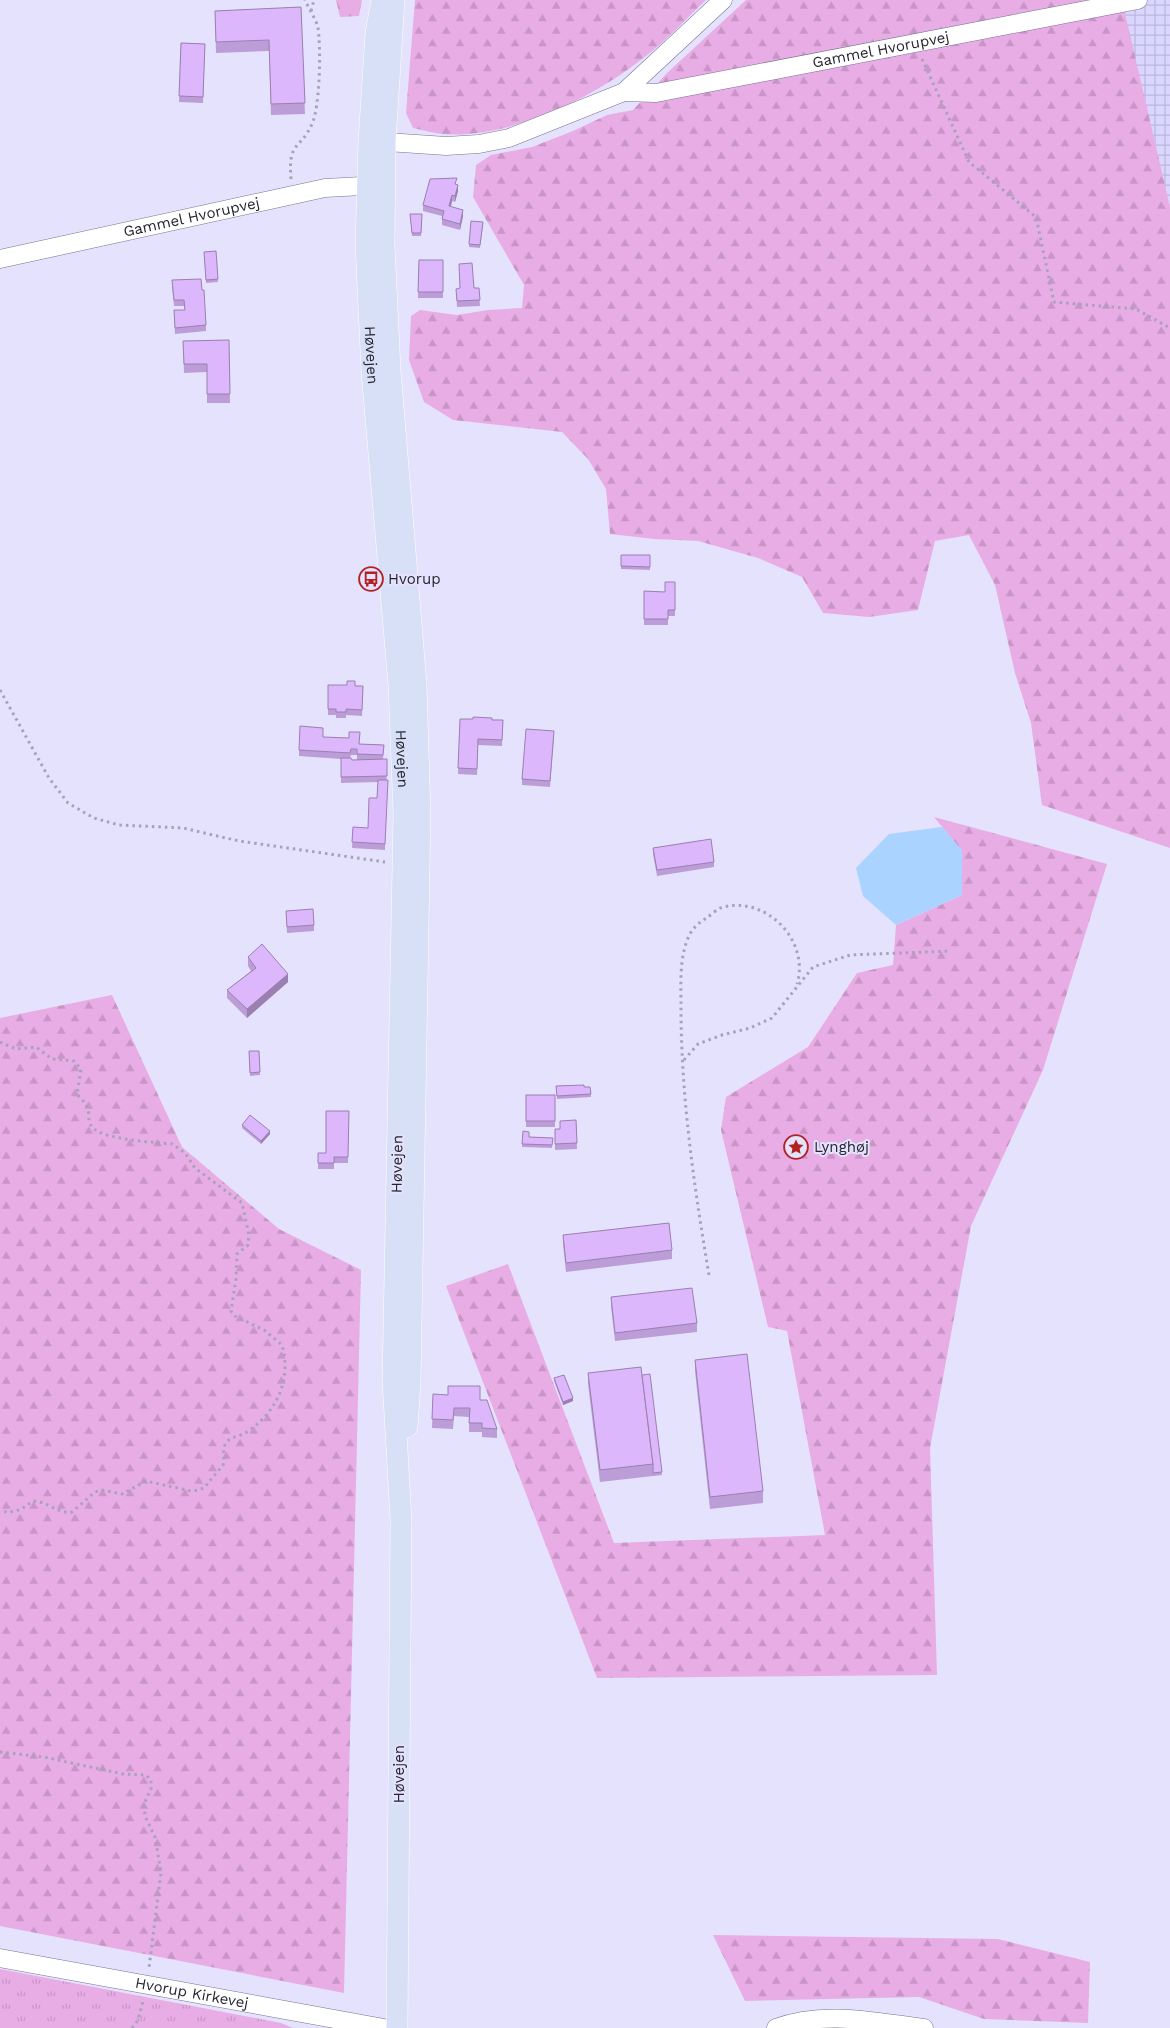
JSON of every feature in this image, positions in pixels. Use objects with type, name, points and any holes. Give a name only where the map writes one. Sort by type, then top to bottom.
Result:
[{"type":"main road","name":"Høvejen","points":[[382,0],[376,33],[377,141],[375,185],[366,245],[372,372],[399,684],[404,814],[393,1380],[401,1520]]},
{"type":"main road","name":"Høvejen","points":[[377,141],[394,0]]},
{"type":"main road","name":"Høvejen","points":[[375,185],[384,245],[390,360],[416,684],[420,814],[410,1382],[401,1520],[397,2028]]},
{"type":"street","name":"Gammel Hvorupvej","points":[[377,141],[446,146],[479,144],[509,138],[624,92],[723,0]]},
{"type":"street","name":"Gammel Hvorupvej","points":[[624,92],[656,93],[1138,0]]},
{"type":"street","name":"Gammel Hvorupvej","points":[[0,259],[326,188],[375,185]]},
{"type":"street","name":"Hvorup Kirkevej","points":[[0,1958],[384,2028]]},
{"type":"street","points":[[776,2028],[797,2020],[842,2018],[894,2026],[924,2028]]},
{"type":"path","points":[[292,195],[290,158],[294,148],[312,124],[317,101],[318,26],[306,0]]},
{"type":"path","points":[[311,11],[314,0]]},
{"type":"path","points":[[915,43],[969,162],[1036,218],[1054,302],[1136,309],[1170,328]]},
{"type":"path","points":[[0,690],[49,778],[68,803],[94,818],[119,825],[183,828],[239,841],[403,864]]},
{"type":"path","points":[[709,1275],[693,1176],[683,1061],[682,967],[689,936],[696,925],[722,907],[740,906],[761,909],[778,921],[792,938],[798,952],[801,972],[797,984]]},
{"type":"path","points":[[683,1061],[698,1044],[750,1028],[772,1018],[797,984],[813,967],[850,955],[951,951]]},
{"type":"path","points":[[0,1042],[16,1049],[36,1047],[52,1059],[74,1061],[81,1069],[77,1094],[89,1111],[89,1123],[93,1129],[109,1136],[172,1144],[180,1147],[195,1168],[242,1203],[248,1245],[237,1254],[236,1279],[231,1311],[235,1316],[264,1330],[282,1345],[286,1370],[276,1405],[247,1432],[233,1437],[226,1442],[223,1449],[225,1461],[204,1488],[190,1491],[146,1481],[122,1494],[102,1490],[95,1492],[72,1512],[59,1511],[48,1504],[33,1501],[22,1510],[14,1512],[0,1511]]},
{"type":"path","points":[[0,1752],[44,1757],[123,1774],[146,1775],[151,1780],[152,1789],[144,1804],[145,1816],[155,1837],[161,1872],[146,1986],[138,2020],[132,2028]]},
{"type":"shaded area","points":[[1122,0],[1170,0],[1170,207],[1159,167]]},
{"type":"green space","points":[[336,0],[362,0],[359,16],[340,17]]},
{"type":"green space","points":[[415,0],[706,0],[667,38],[642,59],[622,74],[574,102],[522,123],[495,130],[468,134],[443,134],[413,128],[406,113]]},
{"type":"green space","points":[[746,0],[1122,0],[1170,207],[1170,848],[1042,805],[1031,723],[1015,673],[995,585],[969,535],[935,541],[918,610],[869,617],[823,613],[802,577],[758,558],[698,541],[610,534],[606,489],[588,459],[562,432],[453,420],[424,402],[409,360],[411,316],[420,310],[457,315],[488,310],[522,308],[524,285],[473,197],[476,165],[491,155],[532,147],[607,115],[633,110],[667,73]]},
{"type":"green space","points":[[934,817],[1107,864],[1043,1070],[971,1226],[930,1448],[937,1675],[597,1678],[446,1286],[508,1264],[614,1543],[825,1535],[787,1331],[768,1327],[721,1130],[726,1097],[808,1047],[857,973],[893,965],[896,925],[962,895],[962,851]]},
{"type":"green space","points":[[112,995],[182,1147],[279,1229],[361,1270],[344,1993],[0,1926],[0,1018]]},
{"type":"green space","points":[[713,1935],[998,1939],[1090,1962],[1088,2023],[984,2019],[919,1997],[745,2001]]},
{"type":"green space","points":[[0,1969],[281,2023],[293,2028],[0,2028]]},
{"type":"water","points":[[942,827],[962,850],[962,895],[896,925],[863,896],[856,868],[889,834]]},
{"type":"building","points":[[301,7],[305,103],[271,104],[269,40],[216,42],[215,11]]},
{"type":"building","points":[[181,43],[205,44],[203,97],[179,96]]},
{"type":"building","points":[[457,178],[455,184],[458,185],[455,196],[452,195],[449,206],[463,210],[460,224],[442,219],[444,211],[423,205],[430,179]]},
{"type":"building","points":[[410,214],[422,214],[421,233],[412,233]]},
{"type":"building","points":[[471,221],[483,222],[480,245],[469,244]]},
{"type":"building","points":[[216,251],[218,279],[206,280],[204,252]]},
{"type":"building","points":[[419,260],[443,260],[443,292],[418,292]]},
{"type":"building","points":[[472,263],[474,288],[479,288],[480,300],[457,301],[456,289],[460,288],[459,264]]},
{"type":"building","points":[[201,279],[202,290],[204,290],[206,325],[175,328],[174,310],[185,310],[184,300],[174,300],[172,280]]},
{"type":"building","points":[[229,340],[230,394],[207,394],[207,364],[184,364],[183,341]]},
{"type":"building","points":[[621,555],[650,555],[650,567],[621,566]]},
{"type":"building","points":[[665,582],[675,582],[675,610],[668,610],[668,619],[644,619],[644,591],[665,592]]},
{"type":"building","points":[[347,681],[355,681],[355,686],[363,686],[362,710],[346,709],[346,712],[336,712],[336,709],[328,709],[328,685],[347,685]]},
{"type":"building","points":[[473,717],[503,720],[502,740],[478,739],[477,769],[458,768],[460,719],[473,719]]},
{"type":"building","points":[[300,726],[323,728],[323,737],[349,738],[349,732],[360,732],[359,744],[384,745],[383,755],[357,754],[357,749],[351,749],[350,753],[299,750]]},
{"type":"building","points":[[526,729],[554,731],[550,781],[522,779]]},
{"type":"building","points":[[341,758],[351,758],[352,760],[387,759],[387,776],[341,777]]},
{"type":"building","points":[[378,780],[388,780],[385,844],[352,842],[353,827],[368,828],[369,798],[377,798]]},
{"type":"building","points":[[711,839],[714,862],[657,870],[653,848]]},
{"type":"building","points":[[313,909],[314,925],[287,927],[286,911]]},
{"type":"building","points":[[262,944],[288,974],[247,1009],[227,990],[256,968],[248,957]]},
{"type":"building","points":[[249,1051],[259,1051],[260,1072],[250,1073]]},
{"type":"building","points":[[584,1085],[584,1087],[590,1087],[591,1094],[557,1096],[556,1086]]},
{"type":"building","points":[[526,1095],[555,1095],[555,1121],[526,1121]]},
{"type":"building","points":[[326,1111],[349,1111],[348,1157],[334,1157],[334,1163],[318,1163],[318,1153],[326,1153]]},
{"type":"building","points":[[250,1115],[270,1131],[261,1141],[242,1125]]},
{"type":"building","points":[[576,1120],[577,1143],[555,1144],[555,1129],[560,1129],[560,1121]]},
{"type":"building","points":[[523,1131],[529,1132],[529,1137],[553,1138],[552,1145],[522,1144]]},
{"type":"building","points":[[669,1223],[672,1250],[566,1263],[563,1235]]},
{"type":"building","points":[[692,1288],[697,1323],[615,1333],[611,1297]]},
{"type":"building","points":[[747,1354],[763,1491],[710,1497],[695,1360]]},
{"type":"building","points":[[641,1367],[653,1464],[600,1470],[588,1373]]},
{"type":"building","points":[[650,1374],[662,1472],[653,1473],[642,1375]]},
{"type":"building","points":[[564,1375],[573,1398],[563,1402],[554,1378]]},
{"type":"building","points":[[448,1386],[480,1386],[480,1400],[487,1400],[497,1429],[482,1428],[482,1423],[469,1423],[470,1408],[454,1408],[453,1420],[432,1419],[433,1394],[448,1395]]},
{"type":"place","name":"Hvorup","points":[[371,579]]},
{"type":"place","name":"Lynghøj","points":[[796,1147]]}]
